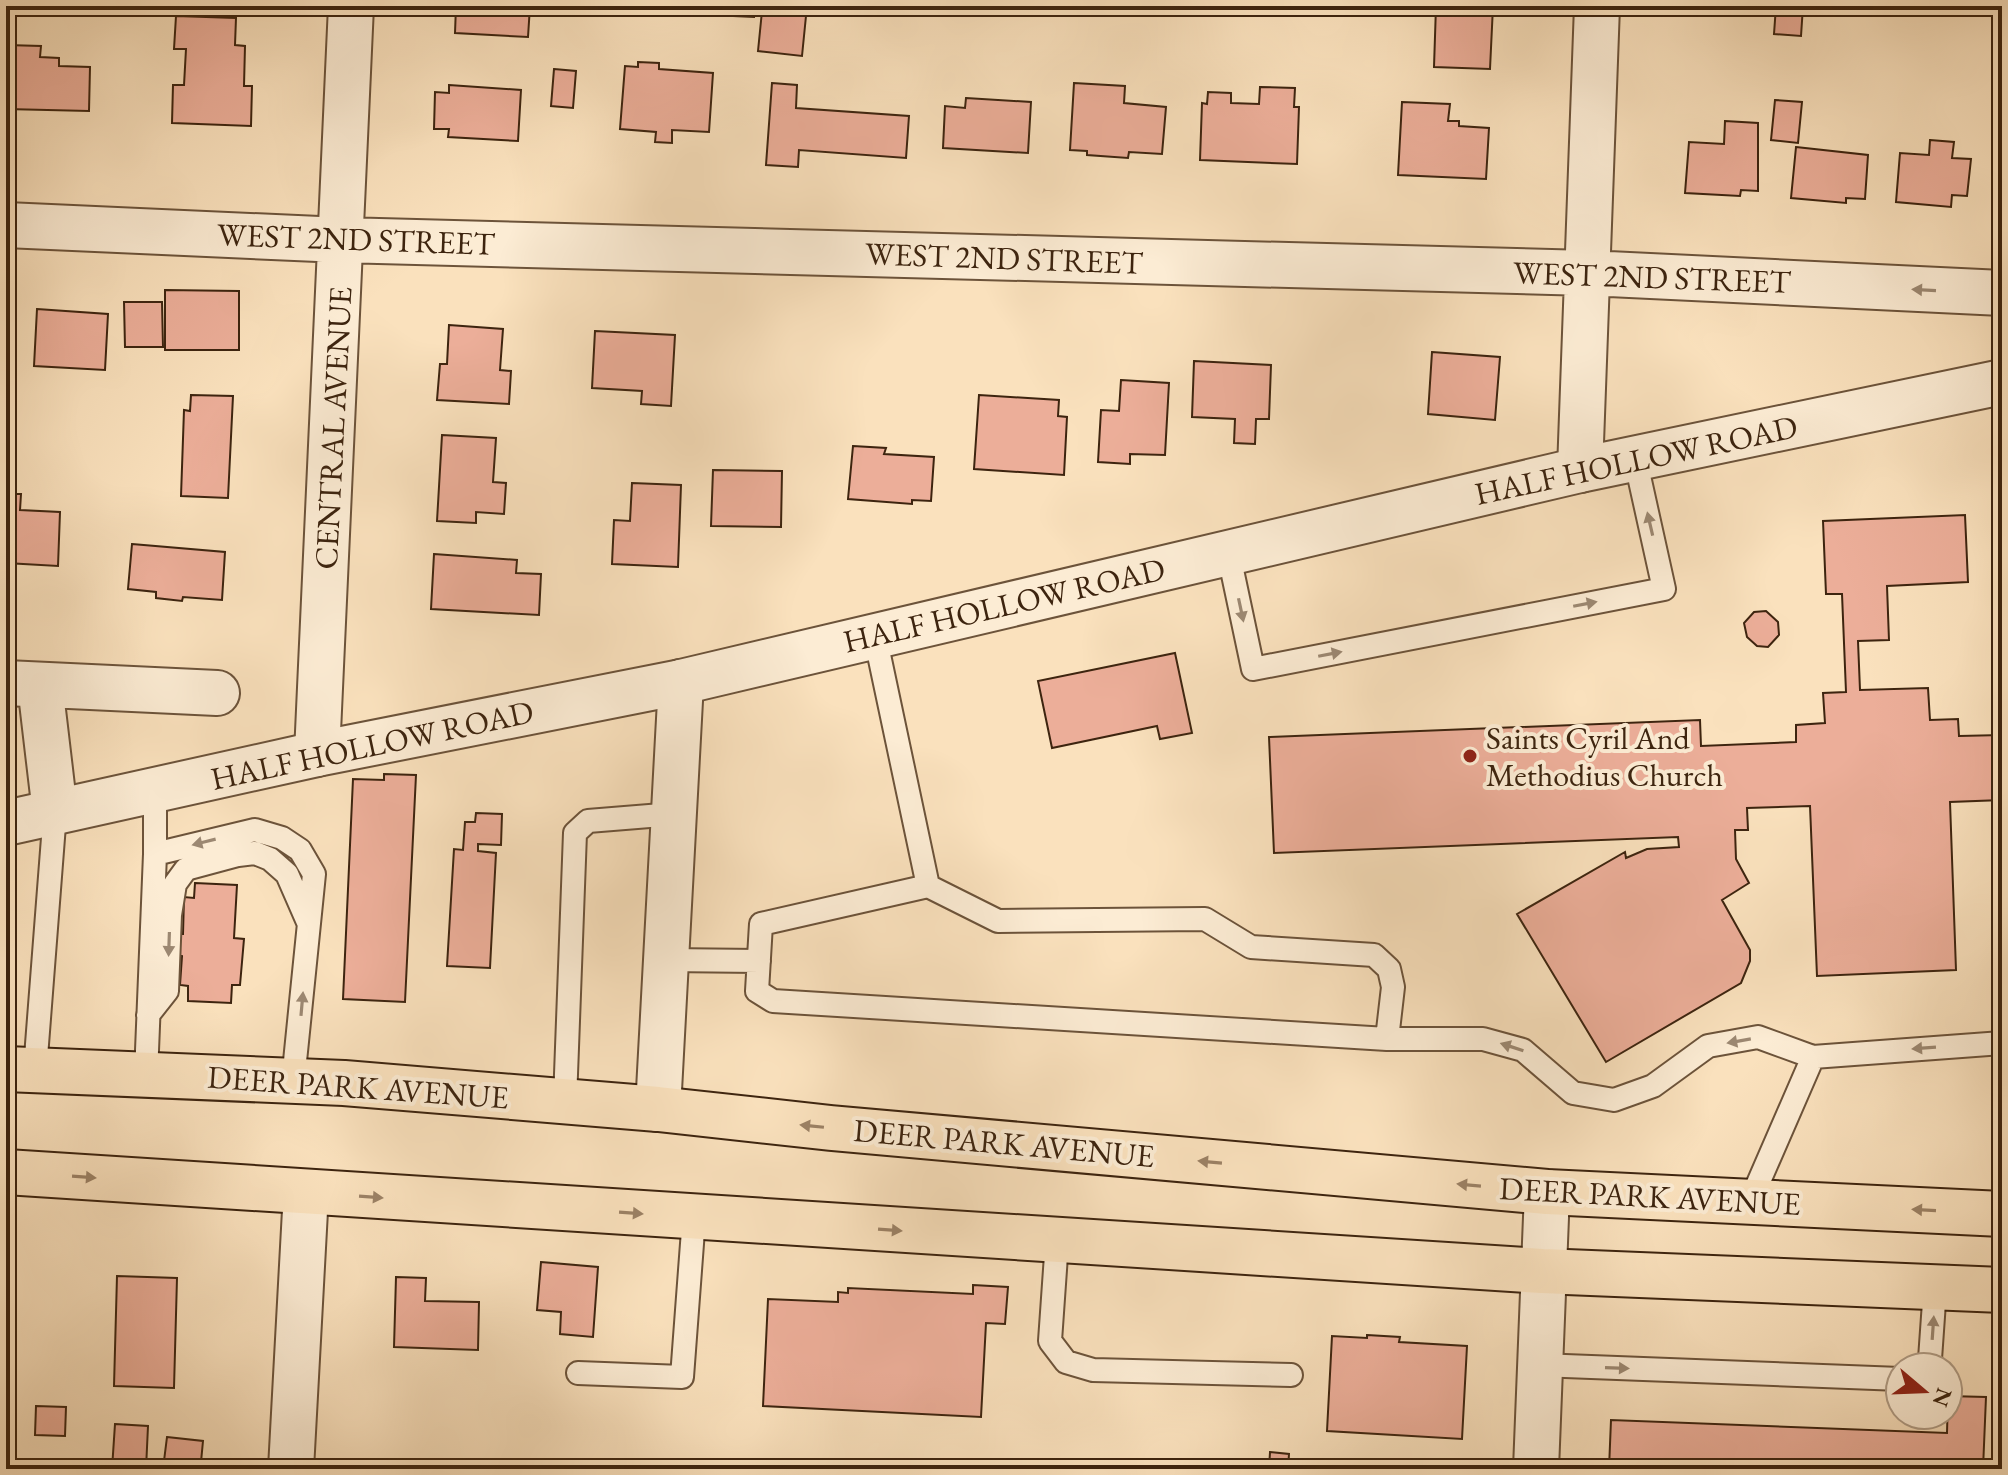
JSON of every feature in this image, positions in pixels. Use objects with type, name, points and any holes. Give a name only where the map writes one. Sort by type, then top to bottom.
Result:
[{"type":"main road","name":"DEER PARK AVENUE","points":[[20,1070],[344,1083],[658,1109],[831,1128],[1547,1192],[2002,1214]]},
{"type":"main road","points":[[6,1172],[1542,1271],[2002,1290]]},
{"type":"street","name":"CENTRAL AVENUE","points":[[317,754],[351,6]]},
{"type":"street","points":[[1580,470],[1597,6]]},
{"type":"street","name":"WEST 2ND STREET","points":[[6,225],[341,240],[1588,273],[2002,293]]},
{"type":"street","name":"HALF HOLLOW ROAD","points":[[6,823],[317,754],[681,682],[1580,470],[2002,382]]},
{"type":"street","points":[[658,1109],[681,682]]},
{"type":"street","points":[[55,812],[23,684],[217,693]]},
{"type":"street","points":[[291,1469],[306,1192]]},
{"type":"street","points":[[1536,1469],[1547,1192]]},
{"type":"lane","points":[[1228,551],[1253,669],[1664,589],[1635,458]]},
{"type":"lane","points":[[875,636],[928,886]]},
{"type":"lane","points":[[146,1075],[155,790]]},
{"type":"lane","points":[[20,1070],[55,812]]},
{"type":"lane","points":[[565,1101],[575,833],[588,821],[674,814]]},
{"type":"lane","points":[[155,854],[255,830],[282,838],[300,850],[314,874],[293,1081]]},
{"type":"lane","points":[[148,1015],[167,991],[170,915],[175,884],[186,869],[238,855],[255,853],[270,859],[287,874],[309,927]]},
{"type":"lane","points":[[1387,1039],[1393,987],[1389,969],[1374,955],[1251,947],[1205,919],[998,921],[928,886],[761,924],[757,991],[773,1001],[1387,1039],[1483,1039],[1523,1050],[1573,1093],[1614,1100],[1653,1086],[1708,1046],[1758,1037],[1813,1057],[2002,1043]]},
{"type":"lane","points":[[666,960],[759,961]]},
{"type":"lane","points":[[1750,1202],[1813,1057]]},
{"type":"lane","points":[[578,1373],[682,1377],[694,1217]]},
{"type":"lane","points":[[1057,1241],[1050,1341],[1066,1362],[1093,1370],[1291,1375]]},
{"type":"lane","points":[[1931,1351],[1935,1288]]},
{"type":"lane","points":[[1539,1365],[1884,1378]]},
{"type":"building","points":[[456,6],[530,6],[528,37],[455,33]]},
{"type":"building","points":[[735,6],[754,6],[754,17],[734,16]]},
{"type":"building","points":[[1436,6],[1493,6],[1490,69],[1434,67]]},
{"type":"building","points":[[1776,6],[1803,6],[1801,36],[1774,34]]},
{"type":"building","points":[[762,11],[806,16],[802,56],[758,51]]},
{"type":"building","points":[[176,16],[236,18],[235,45],[245,46],[244,86],[252,86],[251,126],[172,123],[173,85],[184,85],[186,49],[174,49]]},
{"type":"building","points":[[6,45],[41,46],[40,57],[59,58],[59,66],[90,67],[89,111],[6,109]]},
{"type":"building","points":[[638,62],[659,63],[659,69],[713,73],[709,132],[672,130],[672,143],[655,142],[656,132],[620,129],[625,66],[638,67]]},
{"type":"building","points":[[554,69],[576,71],[573,108],[551,106]]},
{"type":"building","points":[[772,83],[797,85],[796,108],[909,116],[906,158],[799,150],[798,167],[766,165]]},
{"type":"building","points":[[1074,83],[1125,86],[1124,103],[1166,107],[1162,154],[1129,152],[1128,158],[1087,155],[1087,151],[1070,150]]},
{"type":"building","points":[[449,85],[521,90],[518,141],[448,137],[449,129],[434,129],[435,92],[449,93]]},
{"type":"building","points":[[1260,87],[1295,88],[1294,107],[1299,107],[1297,164],[1200,160],[1202,103],[1207,104],[1208,92],[1231,93],[1231,103],[1259,104]]},
{"type":"building","points":[[966,98],[1031,102],[1028,153],[943,148],[945,106],[965,108]]},
{"type":"building","points":[[1775,100],[1802,102],[1798,143],[1771,140]]},
{"type":"building","points":[[1402,102],[1450,104],[1448,121],[1459,121],[1459,126],[1489,128],[1486,179],[1398,175]]},
{"type":"building","points":[[1725,121],[1758,123],[1758,191],[1741,190],[1740,196],[1685,193],[1689,142],[1724,144]]},
{"type":"building","points":[[1930,140],[1954,142],[1952,158],[1971,159],[1967,196],[1952,195],[1951,207],[1896,202],[1900,153],[1929,155]]},
{"type":"building","points":[[1796,147],[1868,155],[1865,199],[1846,198],[1846,203],[1791,198]]},
{"type":"building","points":[[165,290],[239,291],[239,350],[165,350]]},
{"type":"building","points":[[124,302],[162,302],[163,347],[125,347]]},
{"type":"building","points":[[37,309],[108,314],[105,370],[34,366]]},
{"type":"building","points":[[449,325],[503,329],[500,370],[511,371],[509,404],[437,400],[440,364],[447,364]]},
{"type":"building","points":[[595,331],[675,335],[671,406],[641,404],[642,391],[592,388]]},
{"type":"building","points":[[1432,352],[1500,357],[1495,420],[1428,414]]},
{"type":"building","points":[[1194,361],[1271,365],[1269,419],[1256,419],[1255,444],[1234,443],[1235,419],[1192,417]]},
{"type":"building","points":[[1121,380],[1169,383],[1165,455],[1130,454],[1130,464],[1098,462],[1101,410],[1119,411]]},
{"type":"building","points":[[191,395],[233,396],[228,498],[181,496],[184,410],[190,411]]},
{"type":"building","points":[[979,395],[1059,400],[1058,416],[1067,417],[1064,475],[974,469]]},
{"type":"building","points":[[442,435],[496,438],[493,482],[506,483],[504,514],[476,512],[476,523],[437,521]]},
{"type":"building","points":[[853,446],[886,448],[884,454],[934,457],[931,501],[912,500],[912,504],[848,499]]},
{"type":"building","points":[[713,470],[782,471],[781,527],[711,526]]},
{"type":"building","points":[[632,483],[681,485],[678,567],[612,564],[614,520],[630,521]]},
{"type":"building","points":[[6,494],[21,494],[20,510],[60,512],[58,566],[6,563]]},
{"type":"building","points":[[1965,515],[1968,582],[1887,586],[1889,640],[1858,641],[1860,690],[1928,688],[1930,720],[1958,719],[1959,736],[2002,735],[2002,800],[1950,802],[1956,970],[1817,976],[1810,806],[1747,808],[1748,830],[1735,830],[1736,859],[1749,883],[1722,900],[1750,950],[1750,961],[1741,983],[1606,1062],[1517,914],[1625,852],[1626,858],[1647,849],[1679,847],[1678,837],[1274,853],[1269,737],[1700,720],[1701,746],[1796,742],[1796,725],[1825,723],[1823,693],[1846,692],[1842,594],[1826,594],[1823,521]]},
{"type":"building","points":[[132,544],[225,552],[222,600],[156,598],[156,592],[128,589]]},
{"type":"building","points":[[434,554],[517,560],[516,573],[541,574],[539,615],[431,609]]},
{"type":"building","points":[[1995,599],[2002,599],[2002,694],[2001,673],[1996,673]]},
{"type":"building","points":[[1766,611],[1778,622],[1779,635],[1768,647],[1757,646],[1747,637],[1744,623],[1754,612]]},
{"type":"building","points":[[1175,653],[1192,733],[1160,739],[1157,726],[1052,748],[1038,681]]},
{"type":"building","points":[[384,774],[416,775],[405,1002],[343,999],[353,779],[384,780]]},
{"type":"building","points":[[476,813],[502,814],[501,845],[478,844],[478,851],[496,853],[490,968],[447,966],[454,849],[463,850],[465,822],[475,822]]},
{"type":"building","points":[[195,883],[237,885],[234,938],[244,939],[240,985],[232,985],[231,1003],[188,1001],[188,986],[180,985],[182,956],[174,955],[175,934],[183,934],[184,897],[194,898]]},
{"type":"building","points":[[541,1262],[598,1267],[593,1337],[560,1334],[561,1312],[537,1310]]},
{"type":"building","points":[[117,1276],[177,1278],[174,1388],[114,1386]]},
{"type":"building","points":[[396,1277],[426,1278],[425,1301],[479,1302],[478,1350],[394,1347]]},
{"type":"building","points":[[973,1285],[1008,1287],[1005,1324],[986,1323],[981,1417],[763,1406],[768,1299],[838,1302],[838,1292],[848,1293],[848,1288],[973,1294]]},
{"type":"building","points":[[1367,1335],[1400,1337],[1399,1342],[1467,1346],[1462,1439],[1327,1431],[1332,1336],[1367,1338]]},
{"type":"building","points":[[1964,1396],[1986,1397],[1983,1469],[1609,1469],[1611,1420],[1947,1433],[1964,1431]]},
{"type":"building","points":[[36,1406],[66,1407],[65,1436],[35,1435]]},
{"type":"building","points":[[115,1424],[148,1426],[146,1469],[112,1469]]},
{"type":"building","points":[[167,1437],[203,1441],[201,1462],[206,1463],[205,1469],[163,1469]]},
{"type":"building","points":[[1270,1452],[1289,1454],[1288,1469],[1269,1469]]},
{"type":"building","points":[[433,1466],[494,1469],[433,1469]]},
{"type":"place","name":"Saints Cyril And Methodius Church","points":[[1470,756]]}]
